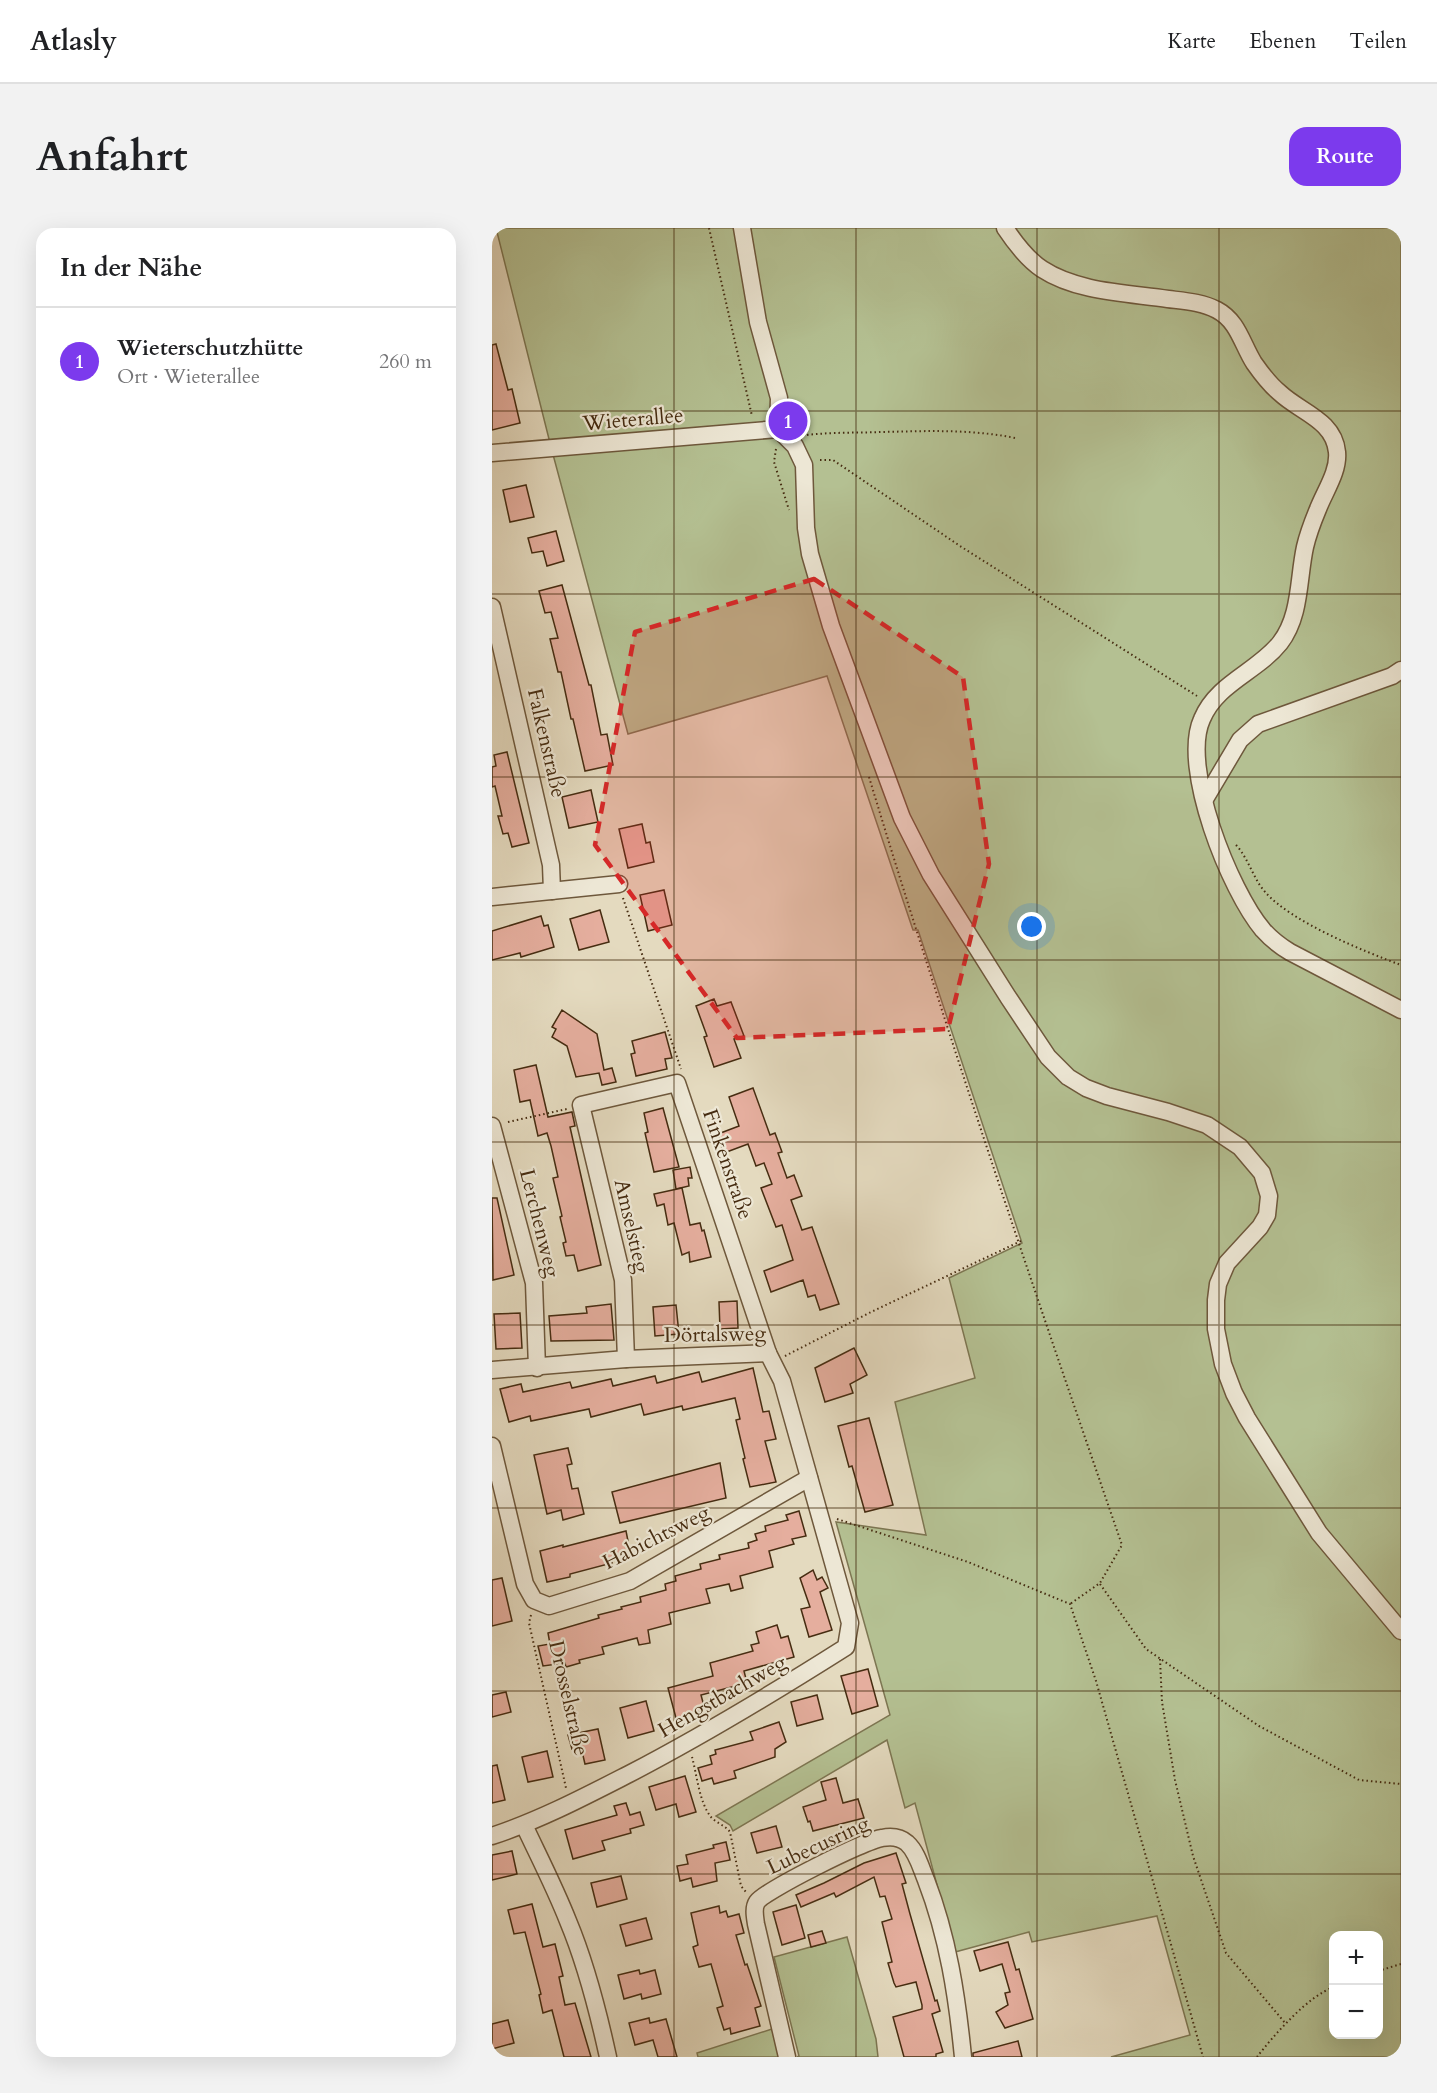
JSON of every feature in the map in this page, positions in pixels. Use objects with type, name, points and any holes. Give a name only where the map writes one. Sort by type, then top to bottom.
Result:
[{"type":"street","points":[[742,228],[758,322],[779,398],[784,434],[802,459],[806,474],[806,528],[810,554],[831,626],[902,818],[931,875],[1008,998],[1048,1057],[1068,1077],[1086,1088],[1107,1096],[1207,1125],[1240,1147],[1262,1173],[1269,1196],[1267,1215],[1260,1227],[1227,1263],[1218,1284],[1216,1329],[1223,1364],[1247,1418],[1319,1533],[1401,1631]]},
{"type":"street","points":[[1005,228],[1028,257],[1041,268],[1059,278],[1100,289],[1199,304],[1220,312],[1237,329],[1254,363],[1273,387],[1323,423],[1334,440],[1338,455],[1337,463],[1308,537],[1291,625],[1271,653],[1220,693],[1205,712],[1197,731],[1196,757],[1218,848],[1250,912],[1268,936],[1306,961],[1401,1010]]},
{"type":"street","name":"Wieterallee","points":[[492,453],[755,430],[784,434]]},
{"type":"street","name":"Falkenstraße","points":[[492,607],[545,833],[551,865],[552,891]]},
{"type":"street","points":[[1205,798],[1240,740],[1258,724],[1384,679],[1401,670]]},
{"type":"street","points":[[492,897],[619,884]]},
{"type":"street","points":[[581,1105],[676,1083]]},
{"type":"street","name":"Finkenstraße","points":[[676,1083],[768,1353]]},
{"type":"street","name":"Amselstieg","points":[[581,1105],[623,1280],[626,1359]]},
{"type":"street","name":"Lerchenweg","points":[[492,1126],[534,1283],[537,1368]]},
{"type":"street","points":[[768,1353],[782,1381],[808,1478],[820,1513]]},
{"type":"street","name":"Dörtalsweg","points":[[492,1370],[626,1359],[768,1353]]},
{"type":"street","points":[[492,1446],[525,1584],[534,1600]]},
{"type":"street","name":"Habichtsweg","points":[[534,1600],[549,1606],[630,1581],[808,1478]]},
{"type":"street","name":"Hengstbachweg","points":[[492,1836],[570,1805],[688,1743],[758,1704],[846,1647],[850,1623],[820,1513]]},
{"type":"street","points":[[524,1825],[575,1938],[608,2057]]},
{"type":"street","name":"Lubecusring","points":[[787,2057],[756,1924],[757,1901],[772,1890],[864,1844],[890,1837],[906,1842],[913,1851],[935,1905],[955,1987],[963,2057]]},
{"type":"path","points":[[709,228],[755,430]]},
{"type":"path","points":[[791,518],[774,462],[784,434],[946,430],[990,433],[1016,438]]},
{"type":"path","points":[[802,459],[833,460],[960,546],[1196,695],[1205,712]]},
{"type":"path","points":[[866,767],[917,936],[1122,1545],[1100,1583],[1070,1604]]},
{"type":"path","points":[[1232,841],[1239,848],[1265,891],[1281,907],[1313,926],[1401,965]]},
{"type":"path","points":[[619,884],[684,1079],[676,1083]]},
{"type":"path","points":[[492,1126],[581,1105]]},
{"type":"path","name":"Dörtalsweg","points":[[768,1353],[783,1357],[871,1312],[1020,1242]]},
{"type":"path","points":[[820,1513],[968,1562],[1070,1604],[1096,1681],[1203,2057]]},
{"type":"path","points":[[1100,1583],[1146,1649],[1260,1726],[1359,1780],[1401,1784]]},
{"type":"path","name":"Drosselstraße","points":[[534,1600],[529,1623],[570,1805]]},
{"type":"path","points":[[1160,1659],[1162,1702],[1175,1780],[1193,1856],[1226,1953],[1286,2024]]},
{"type":"path","name":"Lubecusring","points":[[688,1743],[705,1805],[712,1818],[727,1827],[730,1832],[740,1877]]},
{"type":"path","points":[[1383,1969],[1401,1964]]},
{"type":"path","points":[[1257,2057],[1286,2024],[1324,1990],[1329,1988]]},
{"type":"highlighted area","points":[[814,579],[963,677],[989,864],[948,1029],[737,1038],[595,845],[635,632]]},
{"type":"green space","points":[[496,228],[1401,228],[1401,2057],[1111,2057],[1190,2035],[1157,1916],[1032,1942],[1029,1932],[955,1952],[915,1803],[905,1808],[887,1740],[733,1831],[730,1825],[716,1816],[890,1715],[836,1522],[926,1535],[895,1402],[975,1378],[949,1278],[1022,1243],[918,930],[913,930],[827,676],[628,734],[551,447]]},
{"type":"green space","points":[[847,1937],[876,2039],[878,2057],[797,2057],[799,2056],[774,1957]]},
{"type":"green space","points":[[772,2029],[779,2057],[698,2057],[697,2053]]},
{"type":"building","points":[[496,344],[508,390],[512,389],[520,423],[492,430],[492,345]]},
{"type":"building","points":[[526,485],[534,517],[510,522],[503,490]]},
{"type":"building","points":[[556,531],[564,561],[547,566],[543,551],[532,553],[528,538]]},
{"type":"building","points":[[562,585],[589,685],[591,685],[601,735],[607,734],[613,765],[585,771],[561,672],[558,672],[550,639],[558,638],[551,612],[545,613],[539,591]]},
{"type":"building","points":[[507,752],[529,843],[512,847],[508,833],[503,834],[498,816],[502,816],[495,786],[492,787],[492,767],[496,766],[494,755]]},
{"type":"building","points":[[591,790],[598,822],[569,828],[562,797]]},
{"type":"building","points":[[642,824],[646,843],[650,842],[654,862],[628,868],[619,829]]},
{"type":"building","points":[[664,890],[672,925],[648,931],[640,895]]},
{"type":"building","points":[[600,910],[609,942],[579,950],[570,919]]},
{"type":"building","points":[[541,916],[544,926],[548,925],[554,947],[521,957],[520,953],[492,960],[492,931]]},
{"type":"building","points":[[714,999],[717,1006],[731,1002],[744,1036],[734,1039],[741,1058],[714,1067],[704,1037],[707,1036],[696,1006]]},
{"type":"building","points":[[562,1010],[597,1034],[604,1070],[612,1068],[616,1082],[602,1085],[599,1073],[576,1077],[567,1046],[552,1037],[556,1029],[552,1027]]},
{"type":"building","points":[[665,1032],[672,1058],[665,1059],[667,1069],[636,1076],[631,1054],[635,1053],[632,1041]]},
{"type":"building","points":[[536,1065],[548,1117],[572,1112],[575,1126],[570,1127],[601,1265],[578,1271],[574,1255],[566,1256],[563,1243],[566,1242],[560,1217],[562,1216],[553,1178],[558,1177],[551,1146],[547,1133],[538,1136],[530,1100],[520,1102],[514,1070]]},
{"type":"building","points":[[753,1088],[770,1135],[775,1133],[782,1152],[778,1153],[787,1178],[794,1175],[802,1196],[791,1200],[802,1230],[812,1227],[839,1304],[820,1310],[815,1295],[808,1297],[803,1280],[771,1292],[764,1271],[793,1260],[782,1225],[776,1227],[761,1188],[772,1184],[764,1163],[756,1166],[748,1144],[724,1153],[718,1134],[739,1126],[729,1097]]},
{"type":"building","points":[[663,1108],[679,1167],[654,1172],[645,1133],[648,1132],[644,1113]]},
{"type":"building","points":[[690,1167],[692,1178],[688,1178],[689,1186],[676,1189],[673,1170]]},
{"type":"building","points":[[682,1188],[690,1225],[700,1223],[711,1257],[690,1262],[689,1252],[682,1255],[674,1223],[668,1225],[664,1204],[657,1206],[654,1194]]},
{"type":"building","points":[[492,1198],[497,1198],[514,1275],[493,1280]]},
{"type":"building","points":[[737,1301],[738,1328],[720,1329],[719,1302]]},
{"type":"building","points":[[611,1304],[614,1340],[551,1341],[549,1316],[587,1313],[586,1307]]},
{"type":"building","points":[[676,1305],[679,1334],[655,1336],[653,1307]]},
{"type":"building","points":[[520,1313],[522,1348],[496,1349],[494,1314]]},
{"type":"building","points":[[854,1348],[867,1375],[850,1384],[853,1393],[825,1402],[815,1368]]},
{"type":"building","points":[[753,1368],[763,1412],[769,1411],[776,1439],[765,1441],[776,1482],[750,1487],[736,1420],[740,1419],[735,1398],[683,1410],[682,1406],[644,1415],[641,1404],[591,1417],[589,1409],[531,1421],[530,1416],[509,1422],[500,1389],[521,1384],[523,1392],[570,1382],[572,1388],[611,1379],[613,1386],[655,1376],[657,1383],[699,1372],[702,1382]]},
{"type":"building","points":[[869,1418],[893,1505],[865,1512],[838,1426]]},
{"type":"building","points":[[568,1448],[572,1464],[567,1465],[572,1489],[578,1488],[584,1514],[563,1520],[561,1510],[547,1514],[534,1455]]},
{"type":"building","points":[[720,1463],[726,1498],[620,1523],[612,1492]]},
{"type":"building","points":[[799,1511],[806,1536],[792,1539],[794,1544],[769,1551],[773,1567],[740,1576],[743,1588],[731,1591],[729,1584],[706,1589],[710,1603],[669,1613],[671,1624],[648,1630],[650,1643],[639,1645],[637,1638],[602,1647],[604,1654],[579,1660],[580,1663],[566,1667],[565,1663],[543,1666],[538,1646],[550,1644],[548,1633],[599,1618],[598,1615],[641,1602],[640,1597],[666,1590],[665,1584],[676,1581],[675,1576],[701,1569],[700,1564],[720,1559],[719,1555],[749,1548],[748,1543],[757,1540],[755,1534],[766,1531],[765,1526],[788,1520],[786,1515]]},
{"type":"building","points":[[626,1531],[631,1556],[570,1574],[570,1577],[547,1582],[540,1551]]},
{"type":"building","points":[[813,1570],[817,1580],[822,1577],[828,1588],[820,1592],[832,1630],[809,1637],[801,1609],[810,1607],[800,1578]]},
{"type":"building","points":[[502,1578],[512,1621],[492,1626],[492,1580]]},
{"type":"building","points":[[777,1625],[781,1638],[788,1636],[794,1657],[744,1671],[747,1683],[701,1695],[705,1710],[676,1718],[668,1688],[713,1676],[710,1663],[753,1651],[751,1645],[759,1643],[756,1632]]},
{"type":"building","points":[[868,1669],[878,1706],[852,1714],[841,1676]]},
{"type":"building","points":[[506,1692],[511,1712],[492,1717],[492,1695]]},
{"type":"building","points":[[817,1695],[823,1719],[797,1726],[791,1702]]},
{"type":"building","points":[[646,1701],[654,1731],[628,1738],[620,1708]]},
{"type":"building","points":[[779,1722],[786,1742],[775,1749],[775,1757],[734,1771],[736,1778],[714,1784],[712,1778],[702,1781],[698,1768],[712,1764],[710,1756],[716,1754],[715,1750],[753,1740],[750,1732]]},
{"type":"building","points":[[598,1729],[605,1760],[585,1764],[581,1747],[572,1749],[568,1735]]},
{"type":"building","points":[[547,1751],[553,1777],[528,1782],[522,1757]]},
{"type":"building","points":[[497,1765],[505,1800],[492,1803],[492,1766]]},
{"type":"building","points":[[685,1776],[696,1812],[679,1817],[676,1804],[656,1810],[649,1787]]},
{"type":"building","points":[[836,1778],[843,1803],[858,1799],[864,1818],[813,1831],[803,1807],[826,1800],[821,1782]]},
{"type":"building","points":[[626,1803],[630,1815],[640,1812],[644,1825],[630,1829],[631,1833],[602,1841],[605,1850],[573,1859],[565,1830],[617,1815],[614,1806]]},
{"type":"building","points":[[776,1826],[782,1847],[757,1853],[751,1833]]},
{"type":"building","points":[[726,1842],[730,1860],[715,1863],[717,1881],[693,1887],[691,1878],[680,1881],[677,1866],[688,1864],[686,1855],[714,1848],[713,1845]]},
{"type":"building","points":[[512,1851],[517,1874],[492,1880],[492,1855]]},
{"type":"building","points":[[896,1853],[906,1883],[902,1884],[910,1914],[935,2001],[937,2000],[940,2011],[932,2014],[943,2052],[936,2054],[936,2057],[904,2057],[893,2017],[922,2009],[922,2005],[916,1982],[896,1987],[894,1983],[888,1963],[892,1962],[882,1922],[892,1919],[885,1896],[880,1897],[874,1877],[836,1897],[834,1893],[801,1907],[796,1895],[864,1863]]},
{"type":"building","points":[[621,1876],[627,1899],[597,1907],[591,1883]]},
{"type":"building","points":[[532,1904],[543,1947],[555,1944],[563,1976],[559,1977],[565,2005],[575,2003],[591,2057],[564,2057],[552,2010],[543,2013],[539,1995],[541,1994],[525,1932],[514,1934],[508,1910]]},
{"type":"building","points":[[796,1905],[805,1938],[782,1945],[773,1912]]},
{"type":"building","points":[[719,1906],[720,1913],[726,1911],[728,1917],[739,1914],[744,1933],[736,1935],[761,2006],[755,2008],[760,2026],[731,2034],[730,2028],[724,2030],[717,2008],[723,2006],[711,1964],[699,1967],[693,1947],[698,1945],[691,1913]]},
{"type":"building","points":[[646,1918],[652,1939],[626,1946],[620,1925]]},
{"type":"building","points":[[822,1931],[826,1943],[811,1947],[808,1935]]},
{"type":"building","points":[[1008,1942],[1016,1970],[1019,1969],[1033,2019],[1005,2028],[996,2012],[1008,2005],[1005,1993],[1010,1992],[1002,1964],[980,1971],[974,1951]]},
{"type":"building","points":[[639,1970],[640,1974],[655,1970],[661,1994],[642,1999],[641,1994],[624,1999],[618,1975]]},
{"type":"building","points":[[649,2018],[650,2023],[666,2019],[677,2057],[658,2057],[653,2040],[635,2045],[629,2023]]},
{"type":"building","points":[[508,2020],[514,2043],[492,2049],[492,2024]]},
{"type":"building","points":[[1018,2041],[1022,2057],[973,2057],[973,2053]]},
{"type":"place","name":"Wieterschutzhütte","points":[[788,421]]}]
